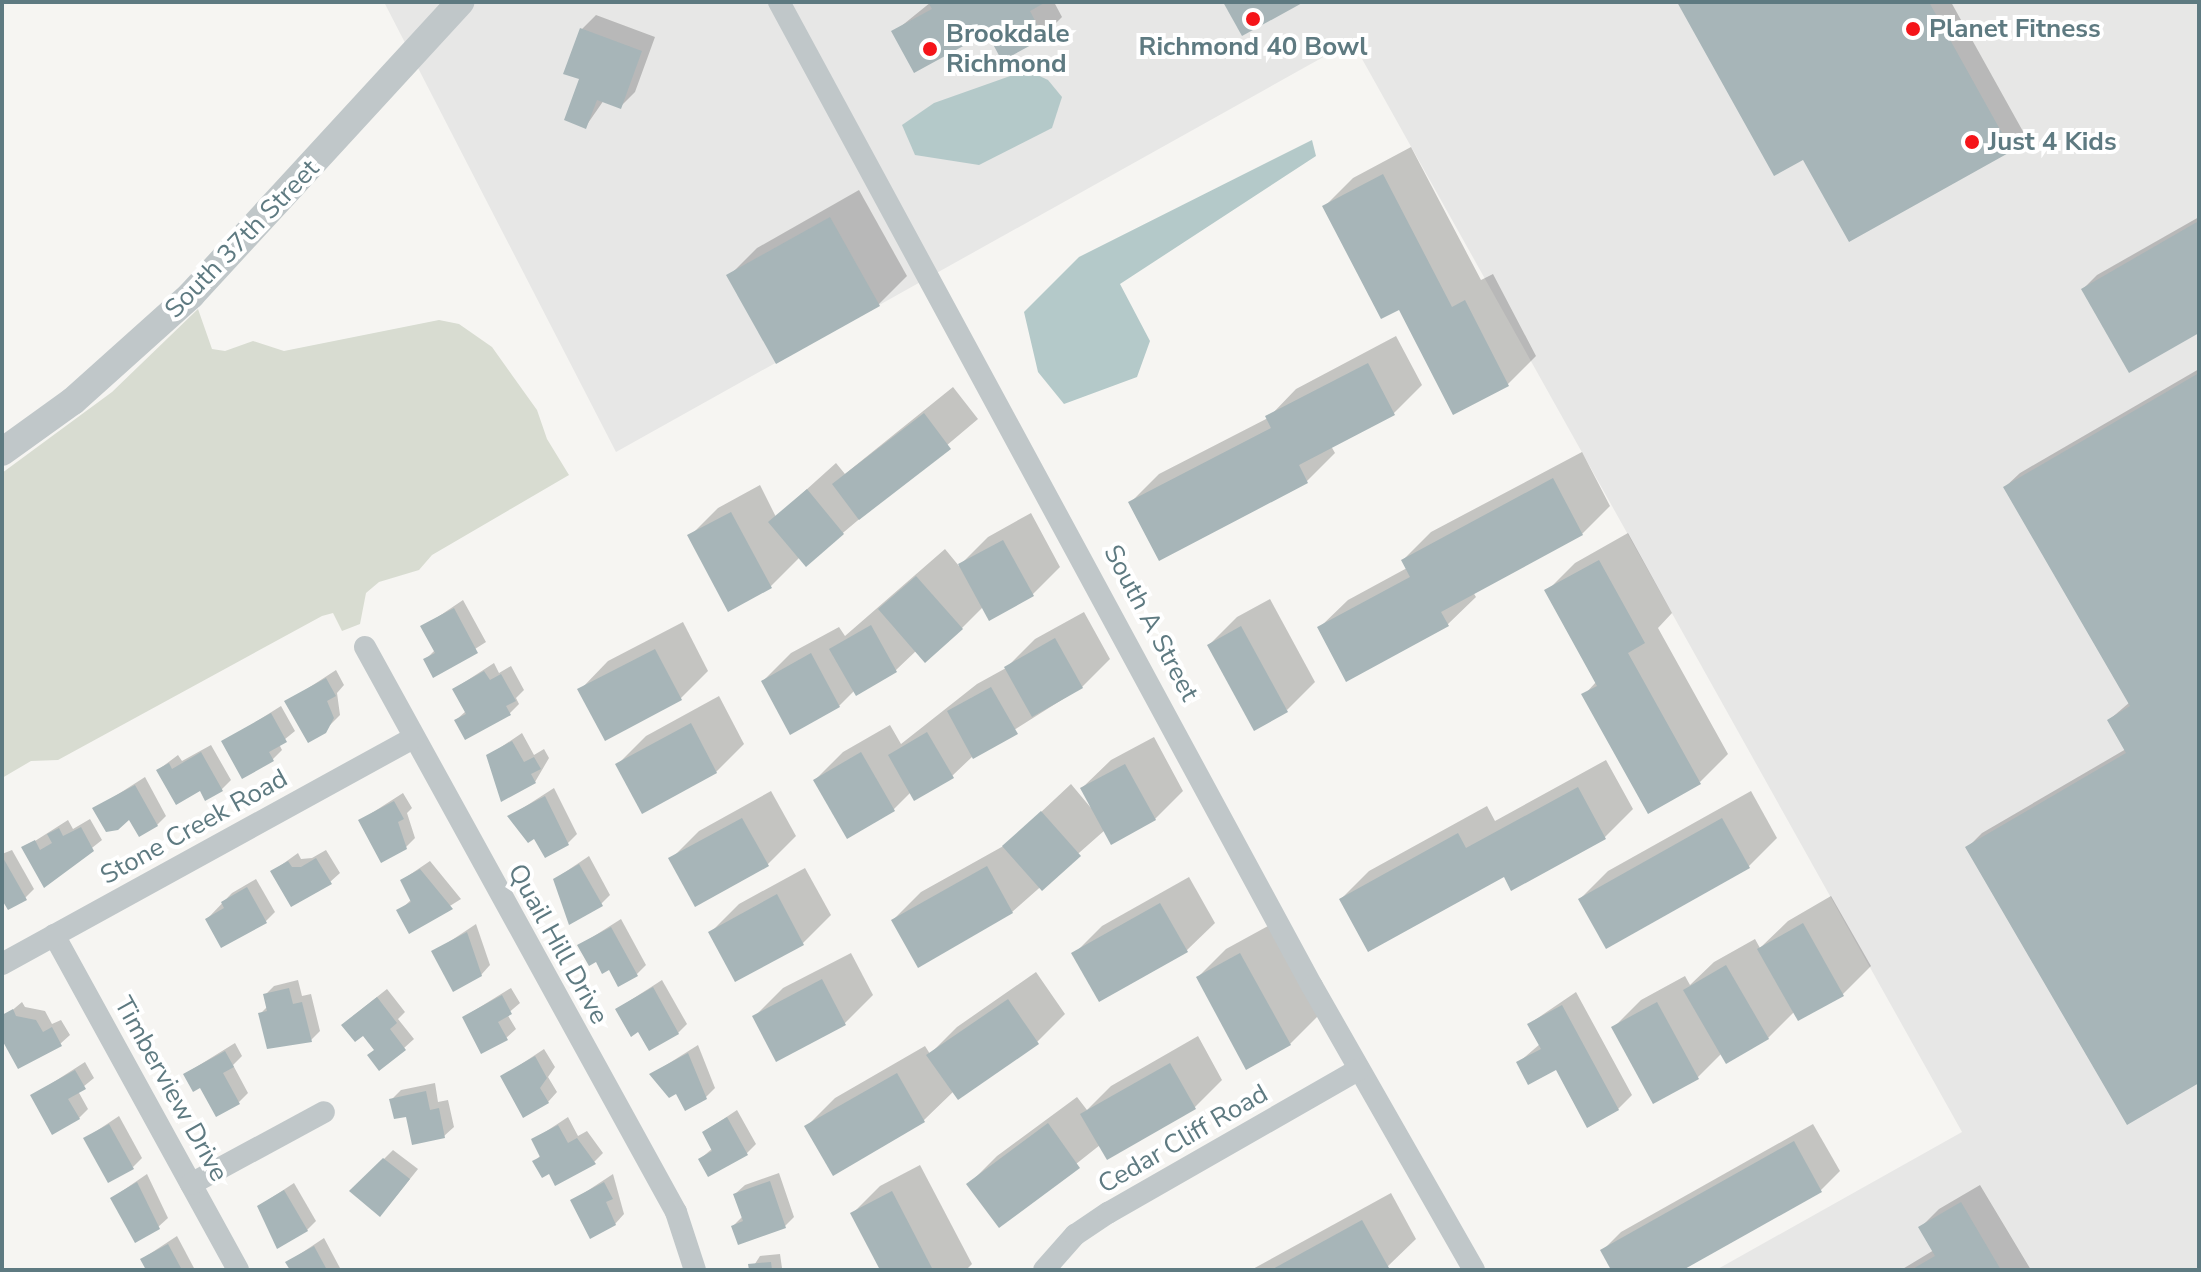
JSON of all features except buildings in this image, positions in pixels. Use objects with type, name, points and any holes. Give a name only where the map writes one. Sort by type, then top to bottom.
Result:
[{"type":"street","name":"South 37th Street","points":[[2,452],[109,371],[191,295],[460,2]]},
{"type":"street","name":"South A Street","points":[[779,2],[1359,1069],[1474,1270]]},
{"type":"street","name":"Quail Hill Drive","points":[[365,647],[412,739],[676,1212],[695,1270]]},
{"type":"street","name":"Stone Creek Road","points":[[2,964],[412,739]]},
{"type":"street","name":"Timberview Drive","points":[[54,935],[238,1270]]},
{"type":"street","name":"Cedar Cliff Road","points":[[1044,1270],[1075,1235],[1108,1213],[1359,1069]]},
{"type":"street","points":[[191,1184],[324,1112]]},
{"type":"shaded area","points":[[384,2],[2199,2],[2199,1270],[1716,1270],[1962,1132],[1352,41],[616,452]]},
{"type":"shaded area","points":[[1027,70],[1048,80],[1062,97],[1052,128],[979,165],[915,155],[902,125],[934,103]]},
{"type":"shaded area","points":[[1312,140],[1316,156],[1120,284],[1150,341],[1137,377],[1064,404],[1038,372],[1024,312],[1079,257]]},
{"type":"shaded area","points":[[198,309],[212,349],[225,351],[253,341],[284,351],[439,320],[459,324],[492,347],[537,410],[547,439],[569,475],[432,555],[419,570],[379,582],[366,593],[360,624],[342,631],[333,613],[322,616],[58,760],[31,761],[2,778],[2,473],[112,392]]},
{"type":"place","name":"Richmond 40 Bowl","points":[[1253,19]]},
{"type":"place","name":"Planet Fitness","points":[[1913,29]]},
{"type":"place","name":"Brookdale Richmond","points":[[930,49]]},
{"type":"place","name":"Just 4 Kids","points":[[1972,142]]}]
